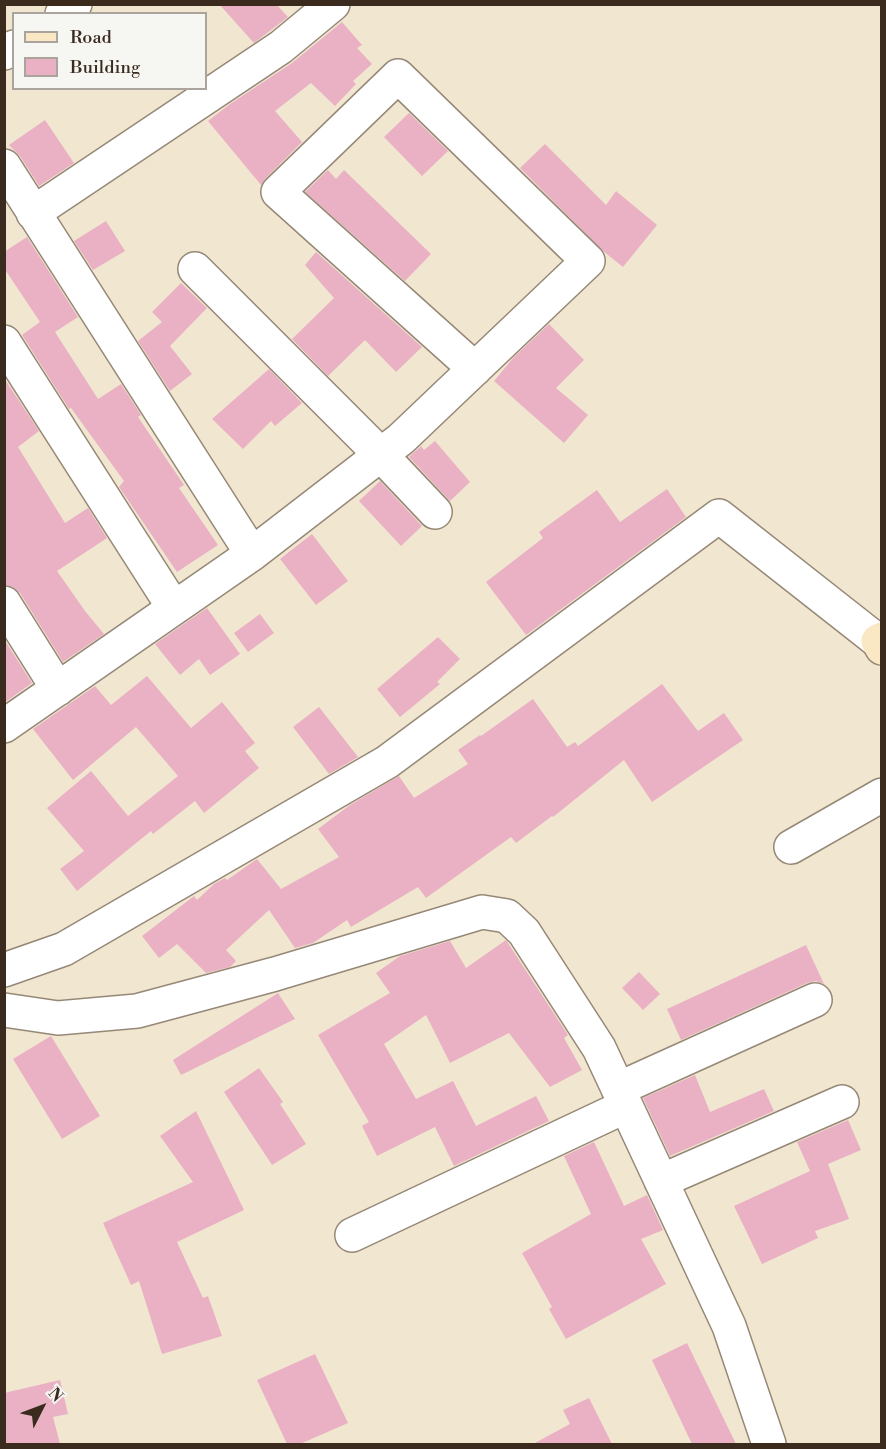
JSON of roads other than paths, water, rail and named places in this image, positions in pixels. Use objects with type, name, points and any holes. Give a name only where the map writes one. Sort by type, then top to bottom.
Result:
[{"type":"street","points":[[33,213],[281,47],[333,4]]},
{"type":"street","points":[[4,726],[252,554],[381,455],[401,439],[475,369],[588,261],[398,76],[278,192],[475,369]]},
{"type":"street","points":[[4,166],[252,554]]},
{"type":"street","points":[[195,270],[435,512]]},
{"type":"street","points":[[4,342],[174,608]]},
{"type":"street","points":[[4,970],[64,949],[387,762],[719,516],[880,643]]},
{"type":"street","points":[[4,603],[58,689]]},
{"type":"street","points":[[791,847],[882,795]]},
{"type":"street","points":[[4,1010],[58,1018],[137,1011],[275,974],[482,912],[507,916],[524,932],[599,1048],[729,1326],[769,1444]]},
{"type":"street","points":[[352,1235],[815,1000]]},
{"type":"street","points":[[661,1181],[842,1102]]}]
